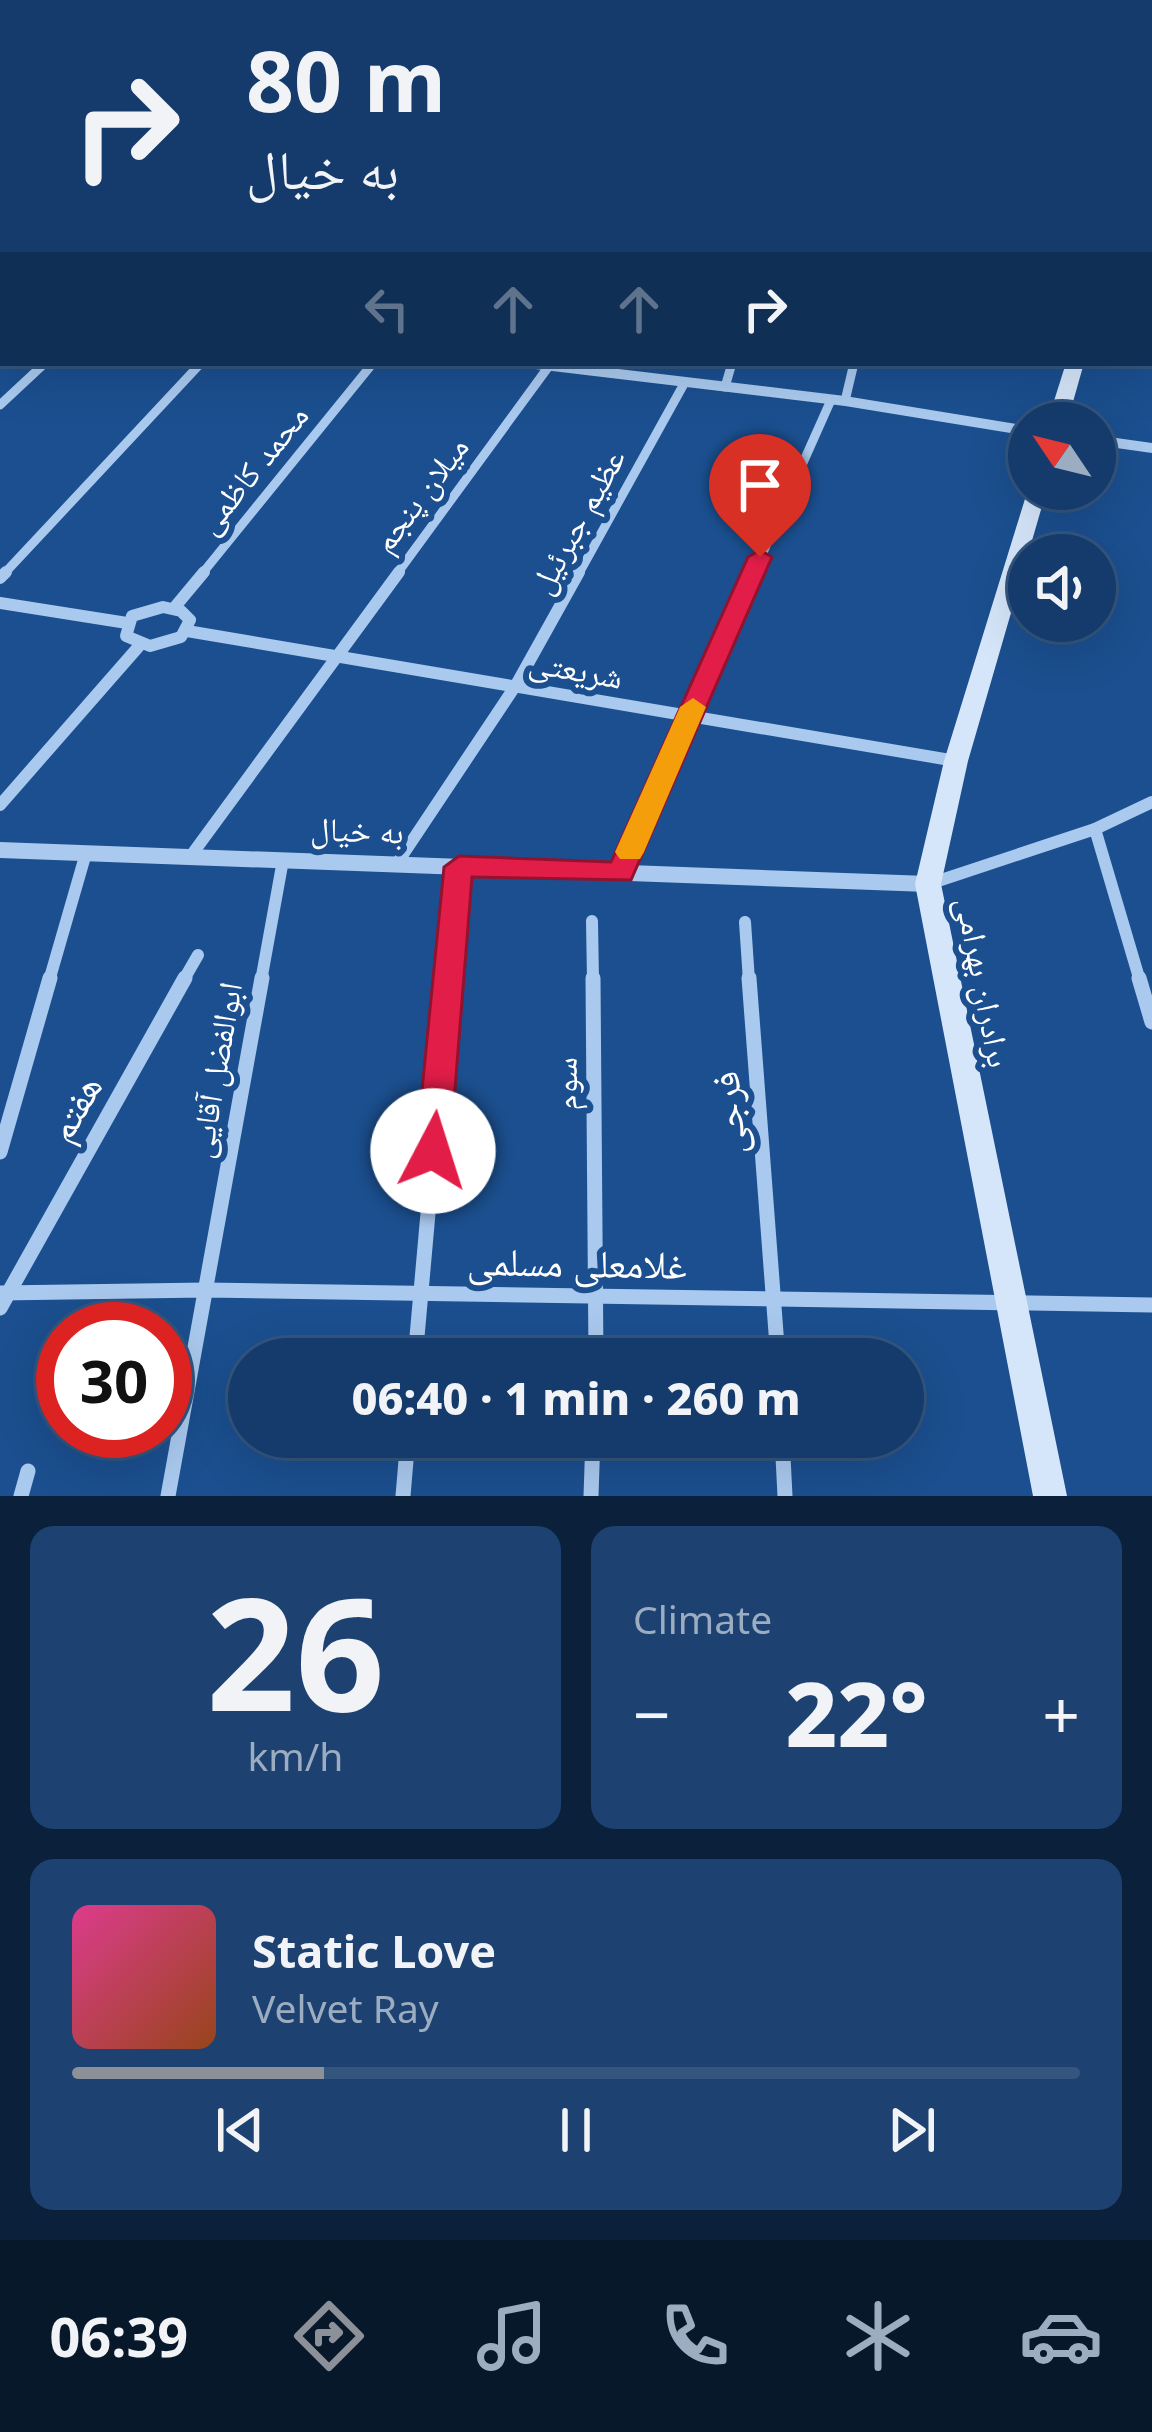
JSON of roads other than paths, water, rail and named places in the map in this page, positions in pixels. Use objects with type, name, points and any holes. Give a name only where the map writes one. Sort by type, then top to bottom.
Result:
[{"type":"main road","points":[[1063,402],[1074,366]]},
{"type":"main road","name":"برادران بهرامی","points":[[1031,510],[956,760],[928,884],[1050,1496]]},
{"type":"street","points":[[0,405],[42,366]]},
{"type":"street","points":[[0,578],[198,366]]},
{"type":"street","name":"محمد کاظمی","points":[[174,608],[371,366]]},
{"type":"street","points":[[549,366],[607,368],[1008,428]]},
{"type":"street","name":"میلان پنجم","points":[[190,857],[549,366]]},
{"type":"street","points":[[724,387],[731,366]]},
{"type":"street","points":[[621,873],[853,366]]},
{"type":"street","name":"عظیم جبرئیل","points":[[395,865],[516,686],[685,382]]},
{"type":"street","points":[[1116,443],[1152,448]]},
{"type":"street","points":[[0,604],[127,623]]},
{"type":"street","points":[[174,608],[190,620],[187,631],[172,642],[140,645],[126,636],[127,623],[141,611],[174,608]]},
{"type":"street","name":"شریعتی","points":[[187,631],[956,760]]},
{"type":"street","points":[[0,805],[140,645]]},
{"type":"street","points":[[928,884],[1095,829],[1152,802]]},
{"type":"street","points":[[1095,829],[1152,1022]]},
{"type":"street","name":"به خیال","points":[[0,850],[928,884]]},
{"type":"street","name":"هفتم","points":[[0,1152],[86,853]]},
{"type":"street","name":"ابوالفضل آقایی","points":[[206,1290],[283,860]]},
{"type":"street","points":[[417,1338],[459,867]]},
{"type":"street","name":"سوم","points":[[592,921],[597,1338]]},
{"type":"street","name":"فرجی","points":[[746,922],[777,1338]]},
{"type":"street","name":"هفتم","points":[[2,1298],[198,955]]},
{"type":"street","points":[[168,1496],[206,1290]]},
{"type":"street","name":"غلامعلی مسلمی","points":[[2,1298],[206,1290],[1152,1305]]},
{"type":"street","points":[[403,1496],[406,1458]]},
{"type":"street","points":[[591,1496],[592,1458]]},
{"type":"street","points":[[783,1458],[785,1496]]},
{"type":"street","points":[[21,1496],[28,1471]]}]
